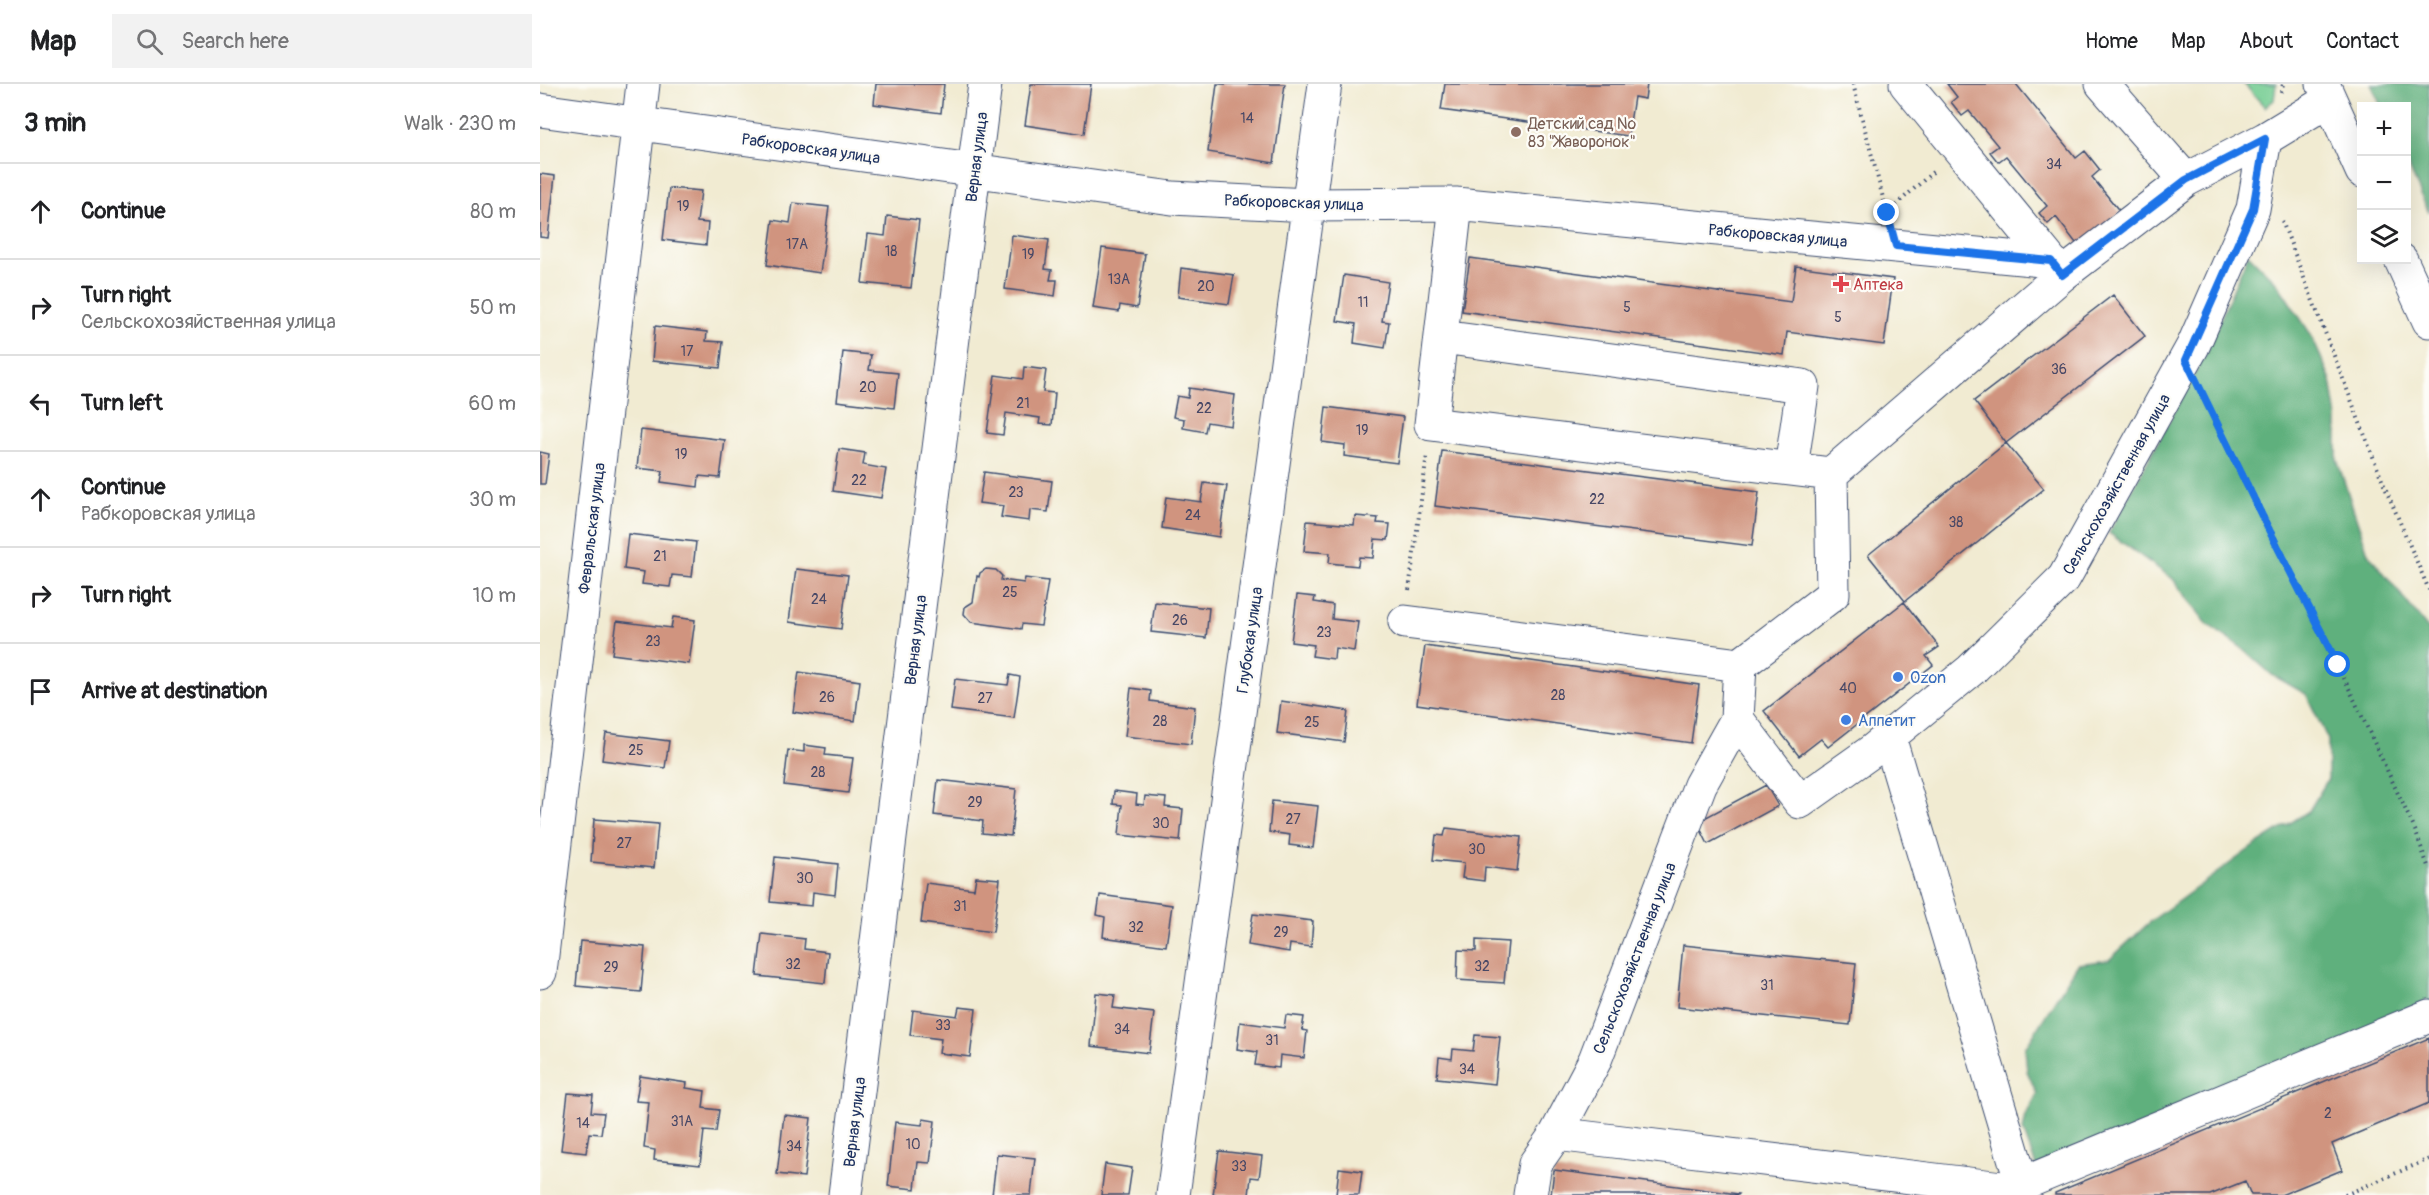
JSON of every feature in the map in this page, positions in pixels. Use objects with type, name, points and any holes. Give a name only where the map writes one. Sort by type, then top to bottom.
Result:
[{"type":"street","name":"Февральская улица","points":[[540,972],[643,84]]},
{"type":"street","name":"Верная улица","points":[[845,1195],[985,84]]},
{"type":"street","name":"Глубокая улица","points":[[1173,1195],[1325,84]]},
{"type":"street","points":[[1906,84],[2057,268]]},
{"type":"street","points":[[2102,84],[2186,180]]},
{"type":"street","points":[[1405,622],[1740,665],[1833,594],[1831,474],[2057,268],[2186,180],[2265,139],[2326,92],[2357,162]]},
{"type":"street","name":"Рабкоровская улица","points":[[540,110],[1172,198],[1309,205],[1456,204],[1896,246],[2057,268]]},
{"type":"street","name":"Сельскохозяйственная улица","points":[[1530,1195],[1535,1164],[1556,1134],[1595,1060],[1700,784],[1737,719],[1800,802],[1889,737],[1971,670],[2064,578],[2186,360],[2253,209],[2265,139]]},
{"type":"street","points":[[1456,204],[1431,424],[1831,474]]},
{"type":"street","points":[[2403,264],[2429,321]]},
{"type":"street","points":[[1442,337],[1803,386],[1791,468]]},
{"type":"street","points":[[1737,719],[1740,665]]},
{"type":"street","points":[[1889,737],[2014,1189]]},
{"type":"street","points":[[1556,1134],[2014,1189],[2429,1016]]},
{"type":"path","points":[[1852,84],[1896,246]]},
{"type":"path","points":[[1887,213],[1958,148]]},
{"type":"path","points":[[2279,211],[2384,485],[2429,590]]},
{"type":"path","points":[[2186,360],[2338,665],[2415,830],[2429,869]]},
{"type":"path","points":[[1405,622],[1431,424]]},
{"type":"path","points":[[2345,1195],[2429,1159]]},
{"type":"green space","points":[[2244,84],[2276,84],[2274,100],[2265,107]]},
{"type":"green space","points":[[2371,84],[2429,84],[2429,213],[2411,172],[2411,102],[2379,102]]},
{"type":"green space","points":[[2248,254],[2277,283],[2310,333],[2331,380],[2337,418],[2337,460],[2368,553],[2429,630],[2429,1026],[2042,1183],[2023,1130],[2026,1115],[2037,1094],[2027,1071],[2025,1048],[2078,964],[2109,960],[2151,921],[2251,848],[2309,811],[2328,779],[2328,740],[2306,694],[2272,675],[2242,648],[2207,624],[2173,579],[2109,533],[2207,351]]},
{"type":"building","points":[[876,84],[944,84],[941,113],[874,104]]},
{"type":"building","points":[[1031,84],[1091,84],[1084,134],[1025,125]]},
{"type":"building","points":[[1217,84],[1285,84],[1274,163],[1208,152]]},
{"type":"building","points":[[1445,84],[1647,84],[1645,99],[1634,97],[1628,136],[1441,110]]},
{"type":"building","points":[[1947,84],[2016,84],[2076,158],[2085,151],[2100,170],[2092,177],[2121,213],[2079,247],[2056,217],[2048,224],[2039,213],[2047,206],[2006,156],[1998,162],[1990,152],[1998,146],[1969,111],[1962,116],[1951,102],[1957,97]]},
{"type":"building","points":[[540,174],[555,176],[548,238],[540,237]]},
{"type":"building","points":[[669,188],[701,191],[697,222],[708,223],[706,245],[663,240]]},
{"type":"building","points":[[793,203],[829,207],[820,273],[767,265],[773,220],[790,223]]},
{"type":"building","points":[[887,216],[919,220],[911,288],[862,283],[868,234],[885,236]]},
{"type":"building","points":[[1012,235],[1049,240],[1045,269],[1052,270],[1050,280],[1057,280],[1055,296],[1005,289]]},
{"type":"building","points":[[1102,248],[1145,254],[1137,308],[1120,305],[1119,312],[1093,308]]},
{"type":"building","points":[[1470,258],[1791,302],[1796,266],[1893,279],[1884,345],[1787,332],[1784,355],[1462,311]]},
{"type":"building","points":[[1181,268],[1234,275],[1229,304],[1178,297]]},
{"type":"building","points":[[1344,275],[1388,282],[1382,321],[1389,322],[1385,348],[1354,343],[1356,324],[1337,321]]},
{"type":"building","points":[[2113,295],[2145,336],[2006,443],[1974,401]]},
{"type":"building","points":[[655,326],[707,332],[706,341],[723,342],[720,368],[652,361]]},
{"type":"building","points":[[843,352],[871,355],[869,370],[898,373],[894,408],[837,401]]},
{"type":"building","points":[[1024,367],[1046,370],[1043,392],[1055,393],[1052,425],[1039,424],[1040,418],[1006,413],[1003,435],[987,433],[995,375],[1023,379]]},
{"type":"building","points":[[1189,388],[1235,395],[1231,426],[1207,422],[1205,432],[1183,428],[1184,419],[1173,417],[1177,396],[1188,398]]},
{"type":"building","points":[[1326,407],[1403,417],[1397,463],[1344,456],[1345,445],[1322,442]]},
{"type":"building","points":[[641,430],[725,440],[720,478],[699,476],[698,487],[661,482],[663,471],[637,468]]},
{"type":"building","points":[[2006,443],[2044,489],[1905,601],[1868,555]]},
{"type":"building","points":[[839,449],[865,453],[863,465],[886,469],[881,498],[833,491]]},
{"type":"building","points":[[1442,451],[1759,492],[1752,546],[1435,506]]},
{"type":"building","points":[[540,452],[549,454],[545,484],[540,484]]},
{"type":"building","points":[[984,472],[1052,481],[1048,512],[1030,510],[1029,521],[1001,517],[1003,506],[979,503]]},
{"type":"building","points":[[1204,483],[1227,486],[1219,537],[1162,528],[1166,497],[1201,502]]},
{"type":"building","points":[[1355,516],[1378,518],[1377,523],[1390,524],[1388,540],[1375,539],[1373,558],[1359,557],[1358,566],[1329,563],[1330,553],[1304,551],[1307,521],[1354,525]]},
{"type":"building","points":[[628,534],[696,542],[692,577],[672,575],[670,587],[642,584],[644,572],[624,569]]},
{"type":"building","points":[[796,569],[848,575],[841,629],[789,622]]},
{"type":"building","points":[[986,569],[996,570],[1002,576],[1001,580],[1024,583],[1025,578],[1048,581],[1041,626],[1022,624],[1021,629],[971,622],[964,614],[965,607],[973,602],[977,576],[979,577],[980,573]]},
{"type":"building","points":[[1297,595],[1315,597],[1314,602],[1333,605],[1332,619],[1358,622],[1354,651],[1335,648],[1334,659],[1312,656],[1314,645],[1291,642]]},
{"type":"building","points":[[1155,602],[1209,608],[1206,638],[1151,632]]},
{"type":"building","points":[[1904,602],[1939,647],[1926,656],[1933,665],[1828,747],[1821,739],[1799,756],[1764,711]]},
{"type":"building","points":[[673,617],[695,620],[689,664],[612,654],[617,621],[671,628]]},
{"type":"building","points":[[1425,646],[1699,685],[1691,743],[1417,704]]},
{"type":"building","points":[[799,672],[860,681],[855,721],[793,712]]},
{"type":"building","points":[[1010,675],[1020,677],[1014,718],[951,710],[955,679],[1008,685]]},
{"type":"building","points":[[1131,688],[1151,691],[1150,701],[1195,707],[1191,744],[1125,736]]},
{"type":"building","points":[[1281,701],[1348,711],[1344,742],[1277,733]]},
{"type":"building","points":[[606,733],[669,741],[665,768],[602,760]]},
{"type":"building","points":[[804,745],[826,748],[825,755],[853,758],[848,793],[784,785],[788,750],[804,752]]},
{"type":"building","points":[[938,780],[1016,789],[1011,836],[982,833],[983,821],[934,815]]},
{"type":"building","points":[[1766,785],[1778,806],[1708,844],[1697,822]]},
{"type":"building","points":[[1114,791],[1137,794],[1136,804],[1144,805],[1145,796],[1166,798],[1165,807],[1183,809],[1180,841],[1119,835],[1122,805],[1113,804]]},
{"type":"building","points":[[1272,801],[1318,806],[1313,848],[1289,845],[1290,835],[1269,832]]},
{"type":"building","points":[[594,819],[658,824],[654,868],[591,862]]},
{"type":"building","points":[[1446,828],[1521,837],[1517,871],[1485,867],[1484,881],[1462,878],[1464,863],[1433,860],[1436,835],[1444,836]]},
{"type":"building","points":[[775,857],[838,864],[835,895],[813,892],[812,906],[770,902]]},
{"type":"building","points":[[976,877],[1000,879],[993,932],[921,923],[926,883],[974,889]]},
{"type":"building","points":[[1100,895],[1172,905],[1166,946],[1103,937],[1105,917],[1097,915]]},
{"type":"building","points":[[1253,914],[1313,921],[1311,947],[1290,944],[1289,952],[1248,945]]},
{"type":"building","points":[[762,934],[805,939],[804,949],[828,952],[825,983],[757,976]]},
{"type":"building","points":[[1476,940],[1508,942],[1504,983],[1457,980],[1458,950],[1476,951]]},
{"type":"building","points":[[580,941],[645,947],[641,992],[576,986]]},
{"type":"building","points":[[1683,945],[1856,963],[1850,1025],[1677,1007]]},
{"type":"building","points":[[1096,993],[1115,995],[1113,1008],[1154,1013],[1149,1053],[1091,1046]]},
{"type":"building","points":[[959,1007],[976,1009],[970,1057],[939,1053],[941,1039],[910,1035],[913,1010],[957,1016]]},
{"type":"building","points":[[1286,1015],[1304,1017],[1302,1030],[1307,1031],[1304,1058],[1280,1055],[1279,1068],[1255,1065],[1257,1052],[1237,1049],[1240,1022],[1284,1028]]},
{"type":"building","points":[[1475,1035],[1500,1037],[1495,1084],[1437,1078],[1439,1057],[1452,1059],[1453,1049],[1473,1051]]},
{"type":"building","points":[[2429,1038],[2429,1103],[2332,1144],[2342,1170],[2281,1195],[2251,1195],[2245,1181],[2210,1195],[2055,1195],[2055,1193]]},
{"type":"building","points":[[640,1076],[687,1083],[686,1088],[705,1091],[703,1108],[719,1110],[716,1132],[704,1131],[700,1165],[654,1160],[655,1150],[644,1148],[649,1102],[636,1101]]},
{"type":"building","points":[[568,1093],[593,1095],[591,1112],[604,1113],[601,1134],[589,1133],[586,1153],[561,1150]]},
{"type":"building","points":[[784,1115],[811,1118],[804,1177],[777,1174]]},
{"type":"building","points":[[923,1119],[935,1121],[930,1163],[918,1162],[915,1189],[888,1186],[895,1122],[922,1125]]},
{"type":"building","points":[[1219,1151],[1262,1156],[1259,1178],[1251,1177],[1249,1195],[1213,1195]]},
{"type":"building","points":[[997,1154],[1035,1158],[1031,1195],[992,1195]]},
{"type":"building","points":[[1105,1164],[1132,1168],[1128,1195],[1101,1195]]},
{"type":"building","points":[[1339,1168],[1362,1171],[1359,1195],[1336,1195]]},
{"type":"building","points":[[1554,1170],[1739,1194],[1551,1195]]},
{"type":"place","name":"Детский сад № 83 \"Жаворонок\"","points":[[1516,132]]},
{"type":"place","name":"Аптека","points":[[1841,284]]},
{"type":"place","name":"Ozon","points":[[1898,677]]},
{"type":"place","name":"Аппетит","points":[[1846,720]]},
{"type":"route","points":[[1887,213],[1896,246],[2051,261],[2062,275],[2186,180],[2265,139],[2253,209],[2186,360],[2338,665]]}]
